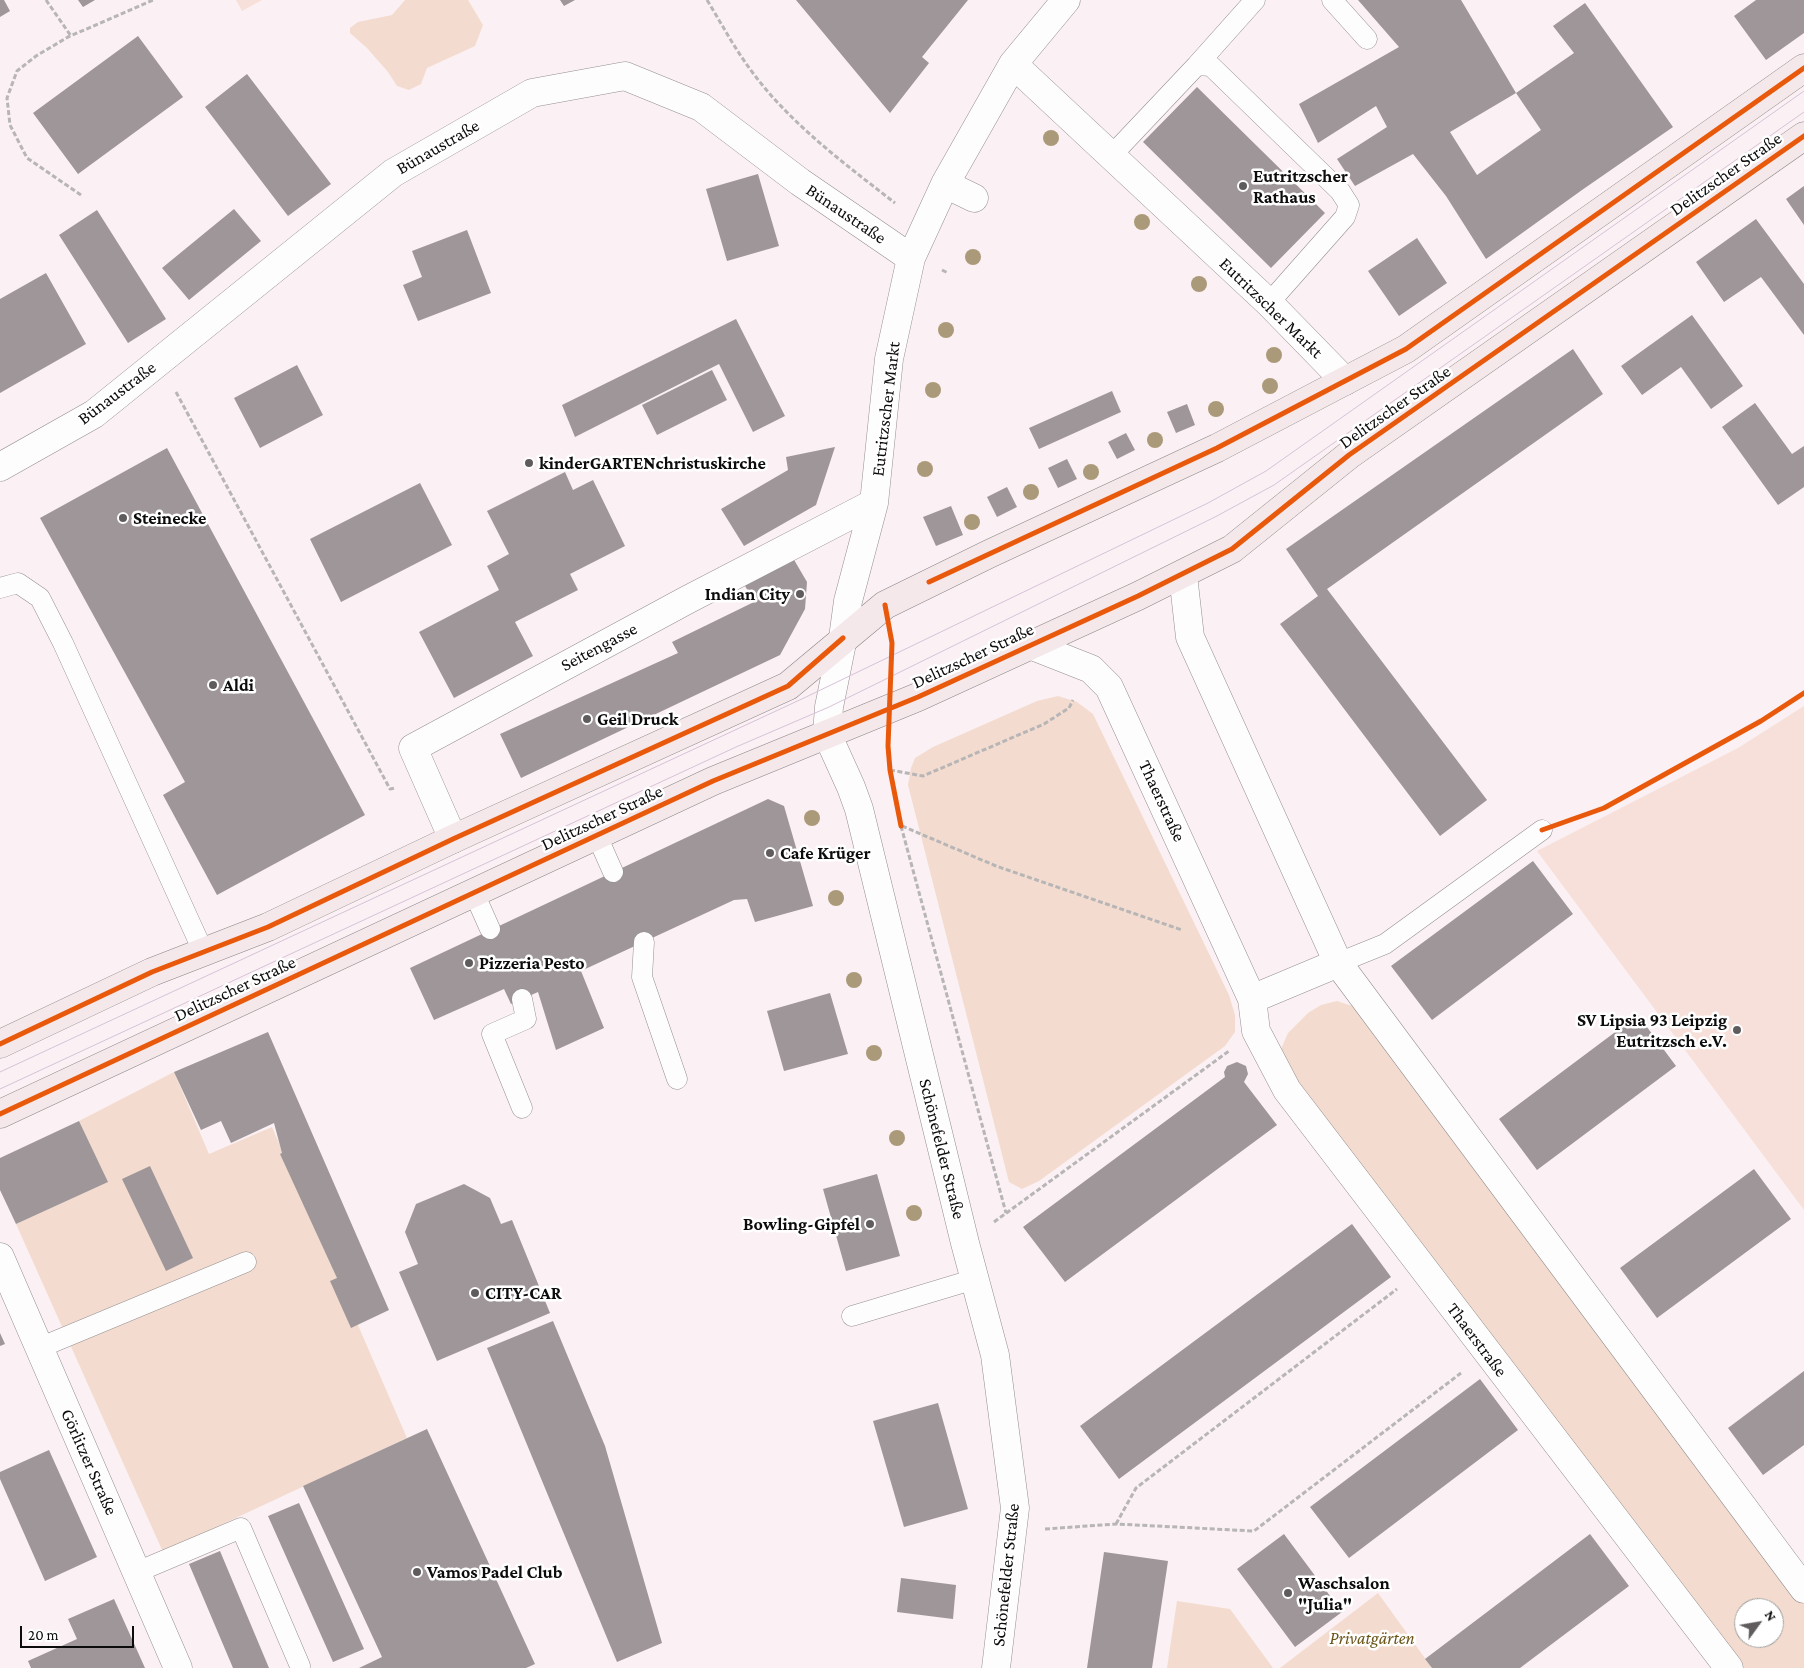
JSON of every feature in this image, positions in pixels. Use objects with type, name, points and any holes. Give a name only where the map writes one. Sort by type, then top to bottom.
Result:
[{"type":"main road","points":[[0,1044],[152,972],[268,926],[788,686],[843,638],[885,605],[929,582],[1267,424],[1406,349],[1804,68]]},
{"type":"main road","name":"Delitzscher Straße","points":[[0,1114],[713,781],[904,703],[1183,575],[1232,549],[1349,456],[1804,136]]},
{"type":"street","points":[[1013,64],[1066,0]]},
{"type":"street","name":"Eutritzscher Markt","points":[[843,638],[848,601],[874,503],[889,359],[911,258],[945,184],[1013,64],[1111,156],[1190,242],[1269,303],[1345,381]]},
{"type":"street","name":"Bünaustraße","points":[[0,467],[94,414],[392,173],[532,93],[625,76],[701,106],[800,182],[911,258]]},
{"type":"street","points":[[945,184],[974,198]]},
{"type":"street","name":"Seitengasse","points":[[453,839],[413,748],[686,600],[874,503]]},
{"type":"street","points":[[1183,575],[1190,637],[1338,963],[1804,1589]]},
{"type":"street","name":"Schönefelder Straße","points":[[843,638],[829,707],[827,734],[859,809],[965,1243],[995,1355],[1015,1508],[996,1668]]},
{"type":"street","name":"Thaerstraße","points":[[1030,645],[1091,669],[1109,687],[1229,946],[1252,999],[1256,1031],[1287,1090],[1728,1668]]},
{"type":"street","points":[[1252,999],[1338,963]]},
{"type":"street","name":"Görlitzer Straße","points":[[0,1257],[178,1668]]},
{"type":"lane","points":[[1111,156],[1255,0]]},
{"type":"lane","points":[[1332,0],[1367,39]]},
{"type":"lane","points":[[1197,65],[1211,66],[1340,191],[1349,205],[1345,218],[1269,303]]},
{"type":"lane","points":[[0,588],[18,583],[40,598],[63,643],[203,951]]},
{"type":"lane","points":[[1338,963],[1385,944],[1542,830]]},
{"type":"lane","points":[[597,836],[613,872]]},
{"type":"lane","points":[[474,893],[490,929]]},
{"type":"lane","points":[[644,942],[642,977],[677,1079]]},
{"type":"lane","points":[[522,999],[526,1019],[492,1034],[522,1108]]},
{"type":"lane","points":[[39,1348],[246,1262]]},
{"type":"lane","points":[[852,1316],[975,1278]]},
{"type":"lane","points":[[137,1572],[241,1528],[300,1666]]},
{"type":"path","points":[[46,0],[71,36]]},
{"type":"path","points":[[81,195],[28,158],[10,125],[7,98],[17,71],[36,56],[71,36],[153,0]]},
{"type":"path","points":[[707,0],[745,63],[787,112],[836,158],[926,227]]},
{"type":"path","points":[[159,361],[390,789],[427,780]]},
{"type":"path","points":[[890,762],[890,770],[923,776],[1044,724],[1069,708],[1091,669]]},
{"type":"path","points":[[1542,830],[1604,808],[1761,721],[1804,693]]},
{"type":"path","points":[[1006,1214],[902,826],[996,866],[1229,946]]},
{"type":"path","points":[[965,1243],[1256,1031]]},
{"type":"path","points":[[1116,1524],[1136,1488],[1423,1269]]},
{"type":"path","points":[[1012,1531],[1116,1524],[1254,1530],[1488,1353]]},
{"type":"green space","points":[[405,0],[468,0],[483,25],[475,46],[427,68],[421,84],[409,90],[397,86],[388,72],[367,48],[350,33],[350,28],[358,22],[392,15]]},
{"type":"green space","points":[[1058,696],[1077,702],[1093,714],[1229,995],[1235,1015],[1235,1032],[1225,1046],[1039,1181],[1022,1189],[1009,1182],[908,785],[915,758],[933,747],[1037,701]]},
{"type":"green space","points":[[1337,1001],[1352,1006],[1368,1023],[1804,1605],[1804,1668],[1744,1668],[1286,1066],[1281,1049],[1288,1033],[1308,1013],[1321,1005]]},
{"type":"green space","points":[[174,1072],[209,1154],[272,1127],[407,1438],[163,1552],[16,1224],[107,1182],[79,1121]]},
{"type":"green space","name":"Privatgärten","points":[[1378,1593],[1432,1668],[1280,1668]]},
{"type":"green space","points":[[1177,1601],[1230,1609],[1273,1668],[1167,1668]]},
{"type":"shaded area","points":[[236,0],[262,0],[242,11]]},
{"type":"shaded area","name":"SV Lipsia 93 Leipzig Eutritzsch e.V.","points":[[1804,706],[1804,1210],[1537,851],[1738,748]]},
{"type":"building","points":[[0,0],[4,0],[10,11],[0,17]]},
{"type":"building","points":[[78,0],[95,0],[83,7]]},
{"type":"building","points":[[560,0],[575,0],[564,6]]},
{"type":"building","points":[[796,0],[968,0],[922,57],[929,63],[890,113]]},
{"type":"building","points":[[1358,0],[1461,0],[1516,93],[1574,53],[1553,26],[1585,3],[1673,127],[1486,259],[1446,196],[1413,154],[1355,186],[1337,159],[1387,127],[1376,106],[1318,143],[1299,104],[1399,47]],"holes":[[[1516,93],[1541,130],[1477,175],[1450,132]]]},
{"type":"building","points":[[1756,0],[1804,0],[1804,33],[1766,60],[1734,16]]},
{"type":"building","points":[[138,36],[183,97],[78,174],[33,113]]},
{"type":"building","points":[[247,74],[331,184],[288,216],[205,107]]},
{"type":"building","name":"Eutritzscher Rathaus","points":[[1197,87],[1325,213],[1271,268],[1143,142]]},
{"type":"building","points":[[758,174],[779,246],[727,261],[706,189]]},
{"type":"building","points":[[1804,186],[1804,225],[1786,199]]},
{"type":"building","points":[[234,209],[261,241],[189,300],[162,268]]},
{"type":"building","points":[[97,210],[166,319],[128,343],[59,235]]},
{"type":"building","points":[[1756,219],[1804,284],[1804,335],[1761,277],[1724,302],[1696,262]]},
{"type":"building","points":[[467,230],[491,293],[418,321],[403,285],[422,277],[412,251]]},
{"type":"building","points":[[1417,238],[1447,283],[1399,316],[1368,271]]},
{"type":"building","points":[[46,273],[86,344],[0,393],[0,299]]},
{"type":"building","points":[[1692,315],[1743,386],[1711,409],[1681,367],[1642,395],[1621,366]]},
{"type":"building","points":[[736,319],[785,416],[753,432],[719,364],[575,437],[562,405]]},
{"type":"building","points":[[1573,349],[1603,394],[1327,589],[1487,800],[1440,836],[1280,624],[1318,596],[1286,549]]},
{"type":"building","points":[[297,365],[323,415],[260,448],[234,398]]},
{"type":"building","points":[[712,370],[727,400],[657,435],[642,405]]},
{"type":"building","points":[[1112,391],[1121,412],[1039,449],[1029,428]]},
{"type":"building","points":[[1755,403],[1792,454],[1804,446],[1804,487],[1778,505],[1722,427]]},
{"type":"building","points":[[1187,404],[1195,425],[1176,433],[1167,412]]},
{"type":"building","points":[[1126,433],[1135,450],[1117,459],[1108,442]]},
{"type":"building","points":[[835,447],[816,505],[744,546],[721,509],[788,470],[786,457]]},
{"type":"building","name":"Aldi","points":[[167,448],[365,815],[217,895],[163,795],[185,782],[40,518]]},
{"type":"building","points":[[1067,459],[1077,479],[1058,488],[1048,468]]},
{"type":"building","points":[[565,472],[573,490],[593,480],[625,546],[570,574],[578,590],[515,622],[533,656],[454,698],[419,632],[499,590],[487,566],[509,554],[487,511]]},
{"type":"building","points":[[420,483],[452,545],[341,602],[310,539]]},
{"type":"building","points":[[1007,487],[1017,507],[997,517],[987,497]]},
{"type":"building","points":[[951,506],[963,535],[936,546],[923,517]]},
{"type":"building","points":[[793,558],[807,582],[805,609],[780,655],[521,778],[500,734],[678,653],[672,642],[754,602],[744,584]]},
{"type":"building","points":[[768,799],[784,806],[813,906],[755,922],[747,899],[734,900],[581,971],[604,1028],[556,1050],[538,992],[511,1004],[504,989],[434,1020],[410,968]]},
{"type":"building","points":[[1533,861],[1573,914],[1432,1020],[1391,966]]},
{"type":"building","points":[[830,993],[848,1054],[784,1071],[767,1011]]},
{"type":"building","points":[[1638,1015],[1676,1066],[1537,1170],[1499,1119]]},
{"type":"building","points":[[268,1032],[389,1310],[351,1328],[330,1281],[337,1278],[280,1154],[282,1153],[274,1123],[231,1143],[221,1121],[201,1130],[174,1072]]},
{"type":"building","points":[[1237,1062],[1246,1066],[1248,1074],[1244,1082],[1277,1125],[1065,1282],[1023,1227],[1225,1077],[1224,1072],[1227,1066]]},
{"type":"building","points":[[79,1121],[108,1182],[16,1224],[0,1190],[0,1158]]},
{"type":"building","points":[[150,1166],[193,1258],[166,1271],[122,1179]]},
{"type":"building","points":[[1754,1169],[1791,1219],[1657,1318],[1620,1268]]},
{"type":"building","points":[[877,1174],[900,1256],[846,1271],[823,1189]]},
{"type":"building","name":"CITY-CAR","points":[[464,1184],[490,1198],[501,1224],[512,1220],[550,1313],[437,1361],[399,1272],[418,1264],[405,1232],[416,1204]]},
{"type":"building","points":[[1352,1224],[1391,1277],[1119,1479],[1080,1426]]},
{"type":"building","points":[[553,1321],[605,1446],[662,1643],[617,1662],[487,1348]]},
{"type":"building","points":[[0,1333],[5,1344],[0,1346]]},
{"type":"building","points":[[1804,1371],[1804,1445],[1763,1475],[1728,1428]]},
{"type":"building","points":[[1480,1379],[1518,1430],[1349,1558],[1310,1507]]},
{"type":"building","points":[[938,1403],[968,1509],[904,1527],[873,1421]]},
{"type":"building","name":"Vamos Padel Club","points":[[427,1429],[535,1664],[526,1668],[359,1668],[382,1657],[303,1486]]},
{"type":"building","points":[[49,1450],[97,1557],[45,1581],[0,1479],[0,1472]]},
{"type":"building","points":[[299,1503],[364,1649],[333,1662],[268,1516]]},
{"type":"building","points":[[1284,1534],[1342,1612],[1295,1647],[1237,1569]]},
{"type":"building","points":[[1590,1534],[1629,1586],[1520,1668],[1432,1668],[1425,1659]]},
{"type":"building","points":[[220,1551],[269,1668],[233,1668],[189,1564]]},
{"type":"building","points":[[1104,1552],[1168,1561],[1152,1668],[1087,1668]]},
{"type":"building","points":[[901,1578],[956,1585],[953,1619],[897,1612]]},
{"type":"building","points":[[114,1599],[145,1668],[31,1668],[28,1661],[77,1639],[68,1619]]},
{"type":"tram line","points":[[0,1072],[806,697],[1208,503],[1266,471],[1804,91]]},
{"type":"tram line","points":[[0,1089],[736,747],[829,707],[1215,517],[1274,485],[1804,112]]},
{"type":"cycle path","points":[[929,582],[1217,448],[1406,349],[1804,68]]},
{"type":"cycle path","points":[[0,1114],[713,781],[918,697],[1138,596],[1232,549],[1349,455],[1804,136]]},
{"type":"cycle path","points":[[885,605],[892,643],[888,746],[890,770],[901,826]]},
{"type":"cycle path","points":[[0,1044],[152,972],[268,927],[453,839],[788,686],[843,638]]},
{"type":"cycle path","points":[[1542,830],[1604,808],[1761,721],[1804,693]]},
{"type":"place","name":"Eutritzscher Rathaus","points":[[1243,186]]},
{"type":"place","name":"kinderGARTENchristuskirche","points":[[529,463]]},
{"type":"place","name":"Steinecke","points":[[123,518]]},
{"type":"place","name":"Indian City","points":[[800,594]]},
{"type":"place","name":"Aldi","points":[[213,685]]},
{"type":"place","name":"Geil Druck","points":[[587,719]]},
{"type":"place","name":"Cafe Krüger","points":[[770,853]]},
{"type":"place","name":"Pizzeria Pesto","points":[[469,963]]},
{"type":"place","name":"SV Lipsia 93 Leipzig Eutritzsch e.V.","points":[[1737,1030]]},
{"type":"place","name":"Bowling-Gipfel","points":[[870,1224]]},
{"type":"place","name":"CITY-CAR","points":[[475,1293]]},
{"type":"place","name":"Vamos Padel Club","points":[[417,1572]]},
{"type":"place","name":"Waschsalon \"Julia\"","points":[[1288,1593]]}]
